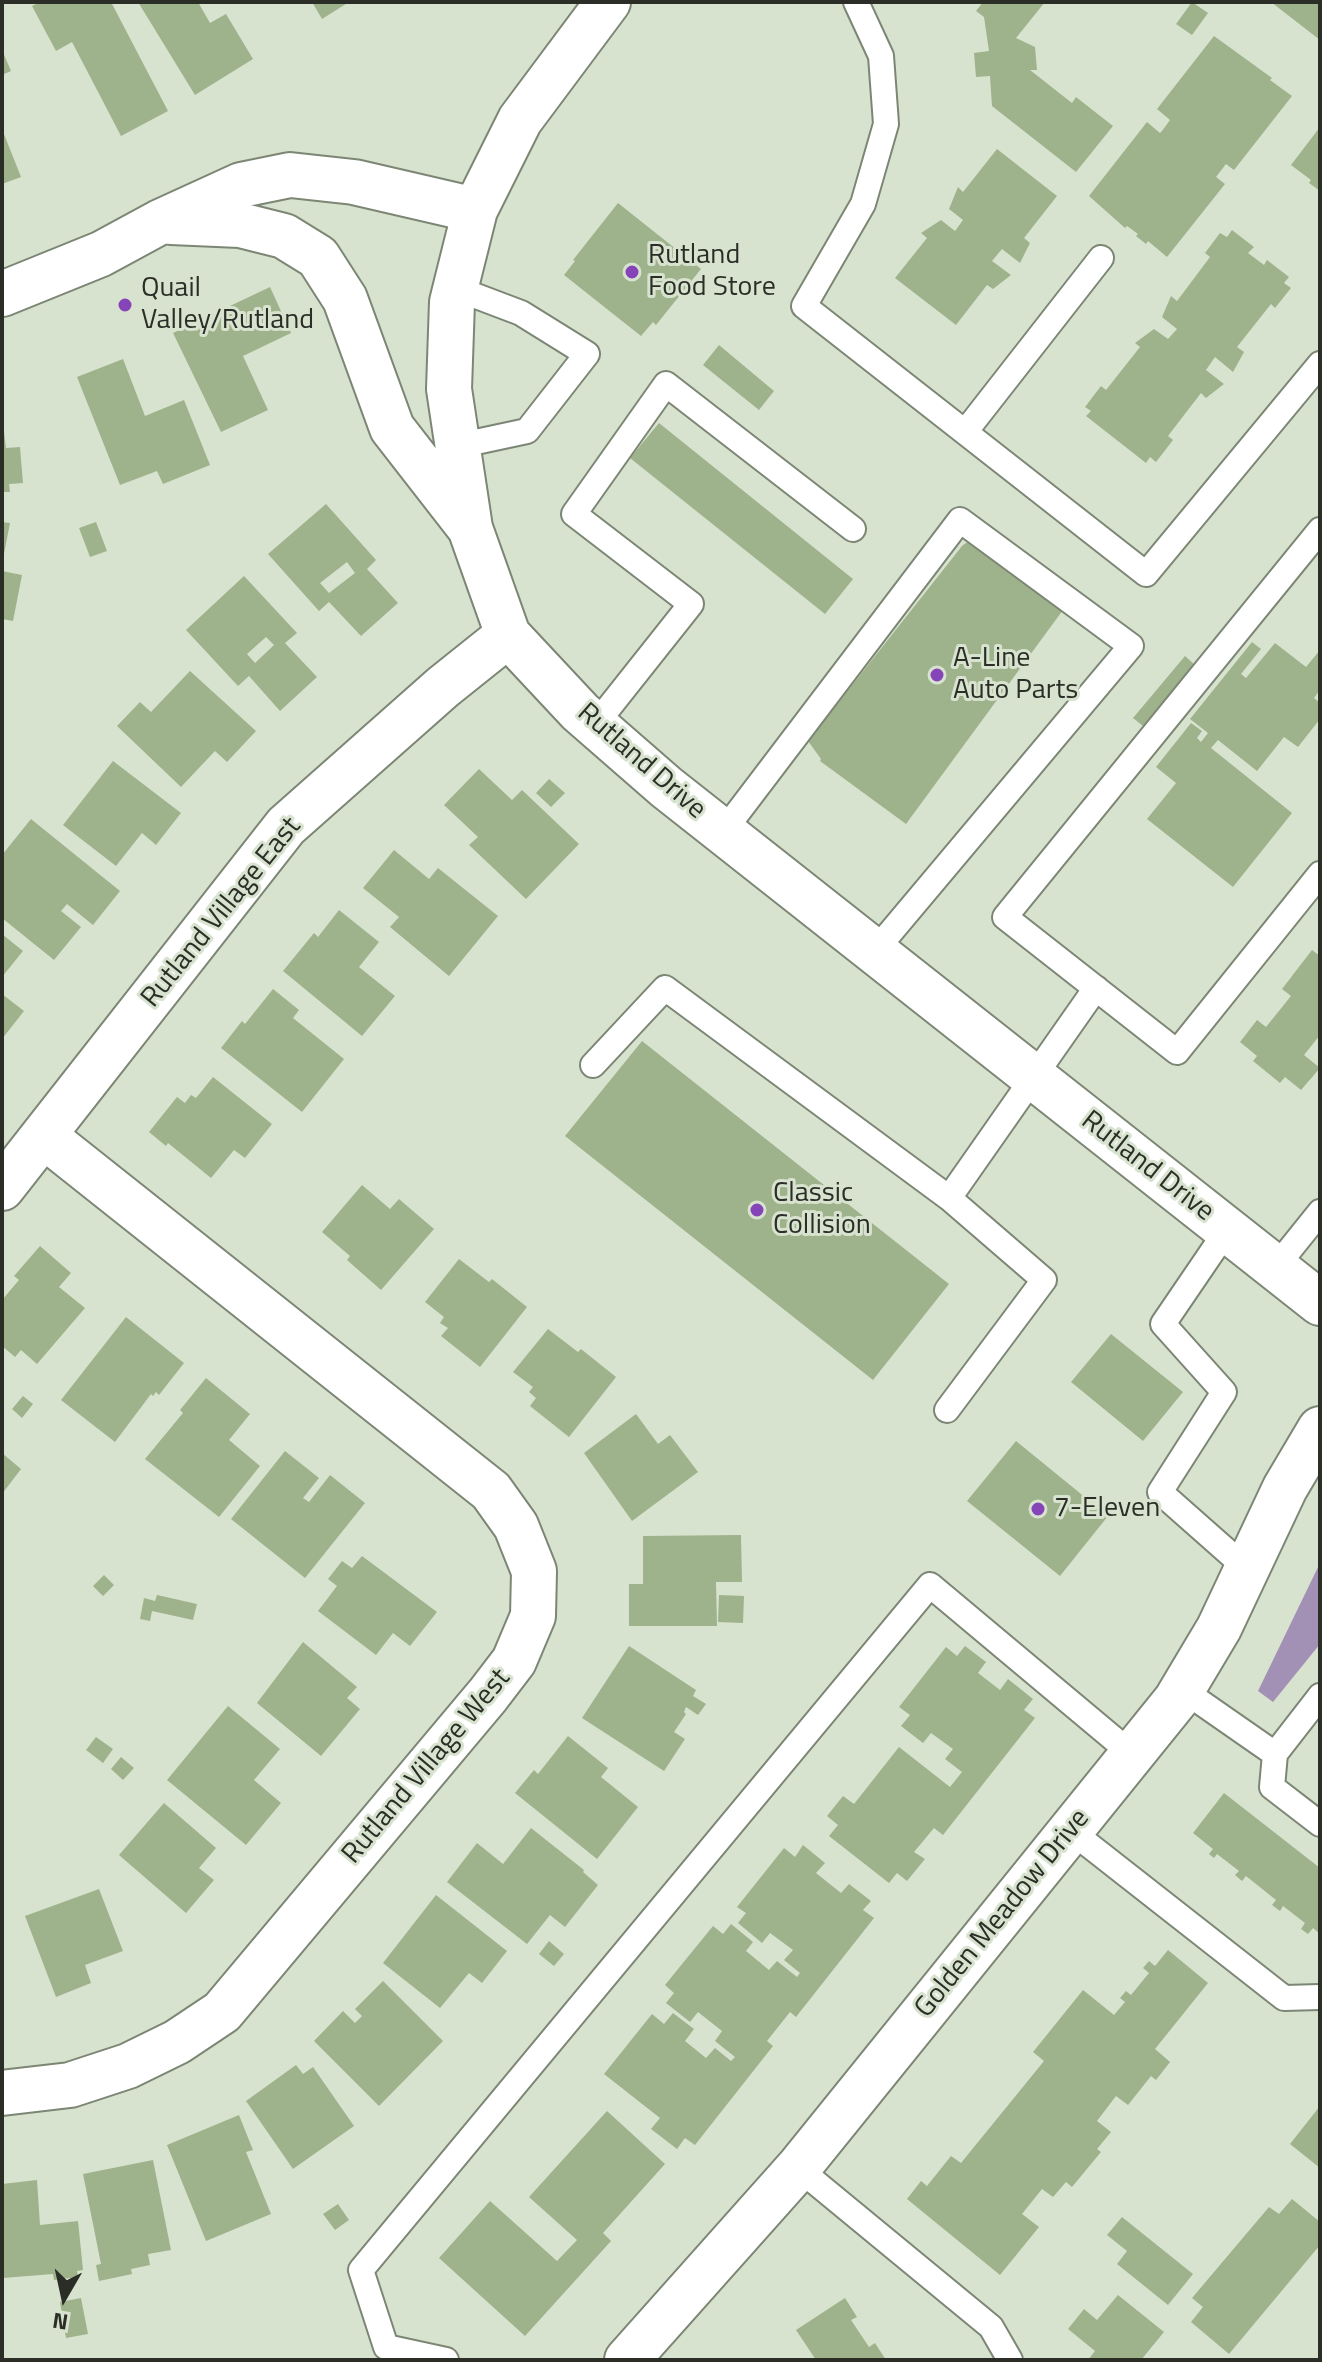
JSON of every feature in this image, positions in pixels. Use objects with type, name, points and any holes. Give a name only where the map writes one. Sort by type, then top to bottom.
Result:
[{"type":"street","name":"Rutland Drive","points":[[608,2],[520,120],[475,210],[452,302],[449,389],[470,528],[508,635],[595,725],[723,832],[1320,1303]]},
{"type":"street","points":[[2,294],[101,254],[160,222],[241,185],[290,175],[354,182],[475,210]]},
{"type":"street","points":[[160,222],[240,225],[284,236],[318,257],[345,299],[392,428],[470,528]]},
{"type":"street","name":"Rutland Village East","points":[[2,1188],[286,826],[443,687],[508,635]]},
{"type":"street","name":"Rutland Village West","points":[[2,2093],[70,2085],[128,2066],[177,2042],[222,2012],[488,1695],[514,1661],[533,1616],[534,1571],[516,1526],[491,1491],[44,1136]]},
{"type":"street","name":"Golden Meadow Drive","points":[[627,2360],[798,2168],[1183,1690],[1219,1628],[1285,1488],[1320,1429]]},
{"type":"lane","points":[[856,2],[881,56],[886,124],[863,204],[804,306],[1146,574],[1320,364]]},
{"type":"lane","points":[[965,432],[1101,258]]},
{"type":"lane","points":[[455,288],[521,313],[587,354],[527,431],[457,446]]},
{"type":"lane","points":[[595,725],[691,604],[574,514],[666,384],[853,529]]},
{"type":"lane","points":[[723,832],[960,520],[1131,646],[874,952]]},
{"type":"lane","points":[[1320,530],[1005,917],[1177,1052],[1320,874]]},
{"type":"lane","points":[[593,1065],[665,988],[949,1198],[1044,1280],[947,1410]]},
{"type":"lane","points":[[949,1198],[1096,988]]},
{"type":"lane","points":[[1275,1268],[1320,1212]]},
{"type":"lane","points":[[1227,1230],[1163,1324],[1224,1392],[1160,1492],[1246,1568]]},
{"type":"lane","points":[[446,2360],[386,2347],[361,2270],[930,1585],[1133,1755]]},
{"type":"lane","points":[[1183,1690],[1275,1754]]},
{"type":"lane","points":[[1320,1696],[1275,1754],[1272,1787],[1320,1824]]},
{"type":"lane","points":[[1071,1831],[1284,1998],[1320,1997]]},
{"type":"lane","points":[[798,2168],[991,2327],[1010,2360]]},
{"type":"shaded area","points":[[1320,1563],[1320,1644],[1273,1702],[1258,1691]]},
{"type":"building","points":[[40,2],[111,2],[168,111],[121,136],[72,42],[56,51],[32,6]]},
{"type":"building","points":[[138,2],[198,2],[210,23],[226,14],[253,59],[195,95]]},
{"type":"building","points":[[312,2],[349,2],[322,19]]},
{"type":"building","points":[[983,2],[1045,2],[1016,38],[1035,47],[1037,70],[1030,70],[1072,103],[1076,97],[1113,126],[1076,172],[992,106],[990,76],[976,77],[974,53],[989,51],[984,17],[976,11]]},
{"type":"building","points":[[1192,2],[1208,13],[1192,35],[1176,24]]},
{"type":"building","points":[[1271,2],[1320,2],[1320,40]]},
{"type":"building","points":[[1214,36],[1292,96],[1234,170],[1226,164],[1216,177],[1225,184],[1167,257],[1148,241],[1146,244],[1127,226],[1125,228],[1089,196],[1147,122],[1160,133],[1162,131],[1170,120],[1157,109]]},
{"type":"building","points":[[2,50],[11,71],[2,75]]},
{"type":"building","points":[[1320,127],[1320,191],[1291,165]]},
{"type":"building","points":[[2,129],[21,177],[2,184]]},
{"type":"building","points":[[997,149],[1057,196],[1024,238],[1030,243],[1020,263],[1002,249],[992,261],[1011,275],[993,289],[987,285],[956,325],[895,278],[927,238],[921,233],[941,220],[955,231],[963,220],[949,209],[958,187],[963,192]]},
{"type":"building","name":"Rutland Food Store","points":[[618,203],[701,269],[656,325],[653,322],[641,336],[564,275]]},
{"type":"building","points":[[1232,230],[1254,247],[1248,253],[1264,265],[1267,260],[1289,277],[1284,283],[1291,288],[1275,308],[1271,304],[1237,347],[1244,352],[1233,372],[1215,357],[1206,370],[1224,384],[1206,398],[1201,393],[1168,436],[1173,440],[1156,462],[1150,457],[1146,463],[1086,416],[1091,411],[1085,407],[1101,386],[1106,390],[1140,347],[1135,343],[1154,329],[1168,339],[1177,329],[1162,317],[1171,296],[1177,301],[1210,257],[1205,253],[1220,233],[1227,237]]},
{"type":"building","points":[[270,287],[291,333],[243,356],[268,410],[221,432],[173,333]]},
{"type":"building","points":[[719,345],[774,391],[759,410],[703,365]]},
{"type":"building","points":[[123,359],[145,416],[184,400],[210,465],[163,484],[157,471],[120,485],[77,377]]},
{"type":"building","points":[[659,423],[853,579],[825,614],[630,458]]},
{"type":"building","points":[[2,431],[6,448],[20,447],[23,483],[9,484],[10,492],[2,492]]},
{"type":"building","points":[[326,504],[376,560],[367,569],[398,603],[361,636],[329,602],[319,611],[268,554]],"holes":[[[347,562],[355,573],[329,593],[320,583]]]},
{"type":"building","points":[[2,522],[10,523],[3,559],[2,558]]},
{"type":"building","points":[[96,522],[107,551],[90,557],[79,528]]},
{"type":"building","name":"A-Line Auto Parts","points":[[974,537],[1063,610],[906,824],[820,761],[808,741],[962,546]]},
{"type":"building","points":[[2,571],[22,575],[13,621],[2,619]]},
{"type":"building","points":[[244,576],[297,633],[285,643],[317,677],[280,711],[249,676],[238,686],[186,630]],"holes":[[[266,637],[274,645],[255,663],[247,654]]]},
{"type":"building","points":[[1252,642],[1261,649],[1241,674],[1246,678],[1275,643],[1306,667],[1320,650],[1320,690],[1314,698],[1320,703],[1320,719],[1298,747],[1284,737],[1257,771],[1218,740],[1211,748],[1292,813],[1233,887],[1147,819],[1176,783],[1156,767],[1191,723],[1202,731],[1197,738],[1201,742],[1208,733],[1190,719]]},
{"type":"building","points":[[1185,656],[1195,665],[1143,726],[1133,718]]},
{"type":"building","points":[[190,671],[256,731],[227,762],[215,751],[181,787],[117,726],[140,702],[151,712]]},
{"type":"building","points":[[113,761],[181,813],[156,845],[142,833],[116,866],[63,825]]},
{"type":"building","points":[[479,769],[512,800],[522,790],[579,844],[526,899],[469,845],[478,837],[444,805]]},
{"type":"building","points":[[549,779],[565,793],[551,807],[536,793]]},
{"type":"building","points":[[31,819],[120,891],[93,925],[67,904],[61,911],[81,927],[54,960],[2,918],[2,855]]},
{"type":"building","points":[[394,850],[429,879],[438,868],[498,916],[449,976],[390,927],[399,917],[363,888]]},
{"type":"building","points":[[339,910],[379,942],[359,967],[395,996],[362,1036],[283,971],[314,933],[318,937]]},
{"type":"building","points":[[2,934],[23,951],[2,977]]},
{"type":"building","points":[[1312,950],[1320,956],[1320,1035],[1304,1055],[1320,1068],[1301,1090],[1285,1077],[1280,1083],[1253,1061],[1257,1056],[1240,1042],[1257,1020],[1266,1027],[1291,996],[1282,989]]},
{"type":"building","points":[[273,989],[299,1010],[293,1018],[344,1059],[302,1112],[221,1048]]},
{"type":"building","points":[[2,994],[24,1011],[2,1039]]},
{"type":"building","name":"Classic Collision","points":[[642,1041],[949,1284],[873,1380],[565,1136]]},
{"type":"building","points":[[213,1077],[272,1124],[245,1158],[234,1150],[211,1178],[168,1143],[166,1146],[149,1132],[177,1097],[185,1103],[191,1095],[196,1098]]},
{"type":"building","points":[[362,1185],[390,1209],[399,1199],[434,1229],[381,1290],[347,1260],[350,1256],[322,1232]]},
{"type":"building","points":[[40,1246],[71,1273],[59,1287],[85,1308],[37,1364],[21,1350],[15,1357],[2,1346],[2,1300],[19,1280],[14,1276]]},
{"type":"building","points":[[459,1259],[489,1282],[492,1279],[527,1307],[480,1367],[441,1336],[448,1328],[440,1323],[444,1317],[425,1302]]},
{"type":"building","points":[[126,1317],[184,1363],[159,1395],[156,1392],[153,1396],[151,1394],[115,1442],[61,1400]]},
{"type":"building","points":[[548,1329],[578,1352],[581,1349],[616,1377],[569,1437],[530,1406],[536,1398],[529,1392],[533,1387],[513,1372]]},
{"type":"building","name":"7-Eleven","points":[[1111,1334],[1183,1392],[1143,1441],[1071,1382]]},
{"type":"building","points":[[206,1378],[250,1414],[229,1440],[260,1466],[219,1517],[145,1459],[183,1413],[180,1410]]},
{"type":"building","points":[[23,1396],[33,1404],[22,1418],[12,1409]]},
{"type":"building","points":[[636,1414],[658,1444],[670,1435],[698,1472],[632,1521],[584,1453]]},
{"type":"building","name":"7-Eleven","points":[[1016,1441],[1108,1516],[1060,1576],[967,1501]]},
{"type":"building","points":[[285,1451],[319,1478],[303,1498],[309,1502],[330,1475],[365,1503],[305,1578],[231,1519]]},
{"type":"building","points":[[2,1453],[21,1469],[2,1494]]},
{"type":"building","points":[[741,1535],[742,1582],[716,1582],[717,1626],[629,1626],[629,1584],[643,1584],[643,1536]]},
{"type":"building","points":[[362,1556],[437,1612],[410,1646],[393,1633],[376,1655],[318,1611],[337,1586],[328,1579],[342,1561],[352,1568]]},
{"type":"building","points":[[104,1575],[114,1585],[103,1596],[93,1586]]},
{"type":"building","points":[[157,1595],[197,1604],[193,1620],[152,1611],[150,1621],[140,1619],[144,1598],[155,1601]]},
{"type":"building","points":[[719,1595],[744,1596],[743,1623],[718,1622]]},
{"type":"building","points":[[303,1642],[357,1687],[347,1698],[360,1709],[321,1756],[257,1703]]},
{"type":"building","points":[[629,1646],[696,1690],[693,1696],[706,1704],[698,1715],[686,1707],[686,1714],[674,1732],[685,1739],[664,1771],[582,1718]]},
{"type":"building","points":[[965,1646],[986,1662],[978,1673],[1000,1690],[1008,1679],[1033,1699],[1024,1710],[1035,1718],[943,1835],[934,1828],[914,1852],[925,1859],[907,1881],[897,1873],[889,1883],[829,1836],[838,1825],[827,1816],[843,1796],[854,1804],[899,1747],[950,1787],[962,1772],[945,1759],[953,1749],[931,1733],[923,1743],[901,1726],[910,1715],[899,1707],[946,1647],[957,1656]]},
{"type":"building","points":[[228,1706],[280,1749],[254,1780],[281,1803],[246,1845],[167,1780]]},
{"type":"building","points":[[568,1736],[608,1768],[601,1777],[638,1807],[597,1859],[515,1793],[534,1770],[538,1774]]},
{"type":"building","points":[[96,1737],[113,1749],[103,1763],[86,1750]]},
{"type":"building","points":[[121,1757],[134,1768],[123,1780],[111,1769]]},
{"type":"building","points":[[1224,1793],[1320,1868],[1320,1934],[1313,1928],[1308,1934],[1301,1929],[1305,1923],[1283,1906],[1280,1911],[1272,1905],[1276,1900],[1246,1876],[1242,1881],[1235,1875],[1239,1871],[1217,1854],[1214,1858],[1209,1854],[1213,1849],[1193,1833]]},
{"type":"building","points":[[164,1803],[216,1848],[199,1868],[214,1880],[186,1913],[119,1855]]},
{"type":"building","points":[[531,1828],[598,1885],[565,1927],[550,1915],[527,1944],[447,1882],[477,1843],[503,1864]]},
{"type":"building","points":[[803,1845],[825,1863],[816,1873],[841,1893],[849,1884],[871,1901],[863,1910],[874,1918],[796,2017],[790,2012],[767,2041],[773,2046],[695,2145],[685,2138],[677,2149],[651,2129],[660,2118],[604,2074],[652,2014],[664,2024],[673,2013],[694,2029],[685,2041],[706,2058],[715,2048],[731,2061],[735,2057],[715,2041],[722,2031],[698,2012],[690,2022],[666,2003],[674,1993],[665,1985],[713,1926],[723,1934],[731,1924],[753,1942],[746,1951],[769,1970],[777,1961],[797,1977],[800,1973],[784,1960],[793,1950],[770,1933],[762,1943],[738,1923],[746,1913],[737,1907],[784,1848],[795,1857]]},
{"type":"building","points":[[99,1889],[123,1951],[85,1965],[91,1983],[56,1997],[25,1916]]},
{"type":"building","points":[[436,1895],[507,1951],[482,1983],[469,1973],[440,2008],[383,1963]]},
{"type":"building","points":[[549,1941],[564,1954],[554,1966],[539,1954]]},
{"type":"building","points":[[1168,1950],[1208,1983],[1155,2049],[1170,2062],[1156,2080],[1151,2076],[1128,2105],[1116,2096],[1097,2121],[1111,2132],[1097,2149],[1101,2152],[1072,2187],[1066,2182],[1053,2197],[1042,2189],[1022,2214],[1039,2227],[1000,2275],[907,2199],[921,2181],[927,2186],[951,2156],[961,2163],[1044,2061],[1033,2052],[1083,1990],[1114,2015],[1125,2002],[1120,1998],[1126,1991],[1131,1995],[1149,1973],[1143,1968],[1149,1961],[1155,1966]]},
{"type":"building","points":[[383,1981],[443,2041],[379,2106],[314,2041],[343,2011],[355,2023],[362,2016],[355,2009]]},
{"type":"building","points":[[296,2065],[303,2074],[313,2067],[354,2126],[293,2169],[246,2101]]},
{"type":"building","points":[[1320,2106],[1320,2168],[1290,2144]]},
{"type":"building","points":[[607,2111],[665,2164],[603,2233],[611,2241],[525,2336],[439,2258],[490,2201],[557,2261],[577,2240],[529,2197]]},
{"type":"building","points":[[239,2115],[253,2150],[246,2152],[271,2214],[206,2241],[167,2145]]},
{"type":"building","points":[[153,2160],[171,2250],[148,2254],[150,2265],[131,2269],[132,2274],[99,2281],[96,2265],[101,2264],[83,2174]]},
{"type":"building","points":[[37,2180],[40,2225],[78,2221],[83,2270],[77,2271],[78,2277],[54,2280],[53,2274],[3,2278],[2,2184]]},
{"type":"building","points":[[1292,2199],[1320,2222],[1320,2245],[1229,2354],[1191,2322],[1203,2307],[1192,2298],[1269,2207],[1279,2214]]},
{"type":"building","points":[[338,2204],[349,2220],[335,2230],[323,2214]]},
{"type":"building","points":[[1122,2217],[1193,2274],[1168,2305],[1117,2264],[1127,2251],[1107,2235]]},
{"type":"building","points":[[1118,2295],[1164,2332],[1141,2360],[1088,2360],[1095,2351],[1068,2329],[1084,2309],[1097,2320]]},
{"type":"building","points":[[81,2298],[88,2334],[66,2338],[60,2302]]},
{"type":"building","points":[[845,2298],[857,2317],[851,2320],[869,2347],[875,2343],[886,2360],[816,2360],[796,2330]]},
{"type":"place","name":"Rutland Food Store","points":[[632,272]]},
{"type":"place","name":"Quail Valley/Rutland","points":[[125,305]]},
{"type":"place","name":"A-Line Auto Parts","points":[[937,675]]},
{"type":"place","name":"Classic Collision","points":[[757,1210]]},
{"type":"place","name":"7-Eleven","points":[[1038,1509]]}]
